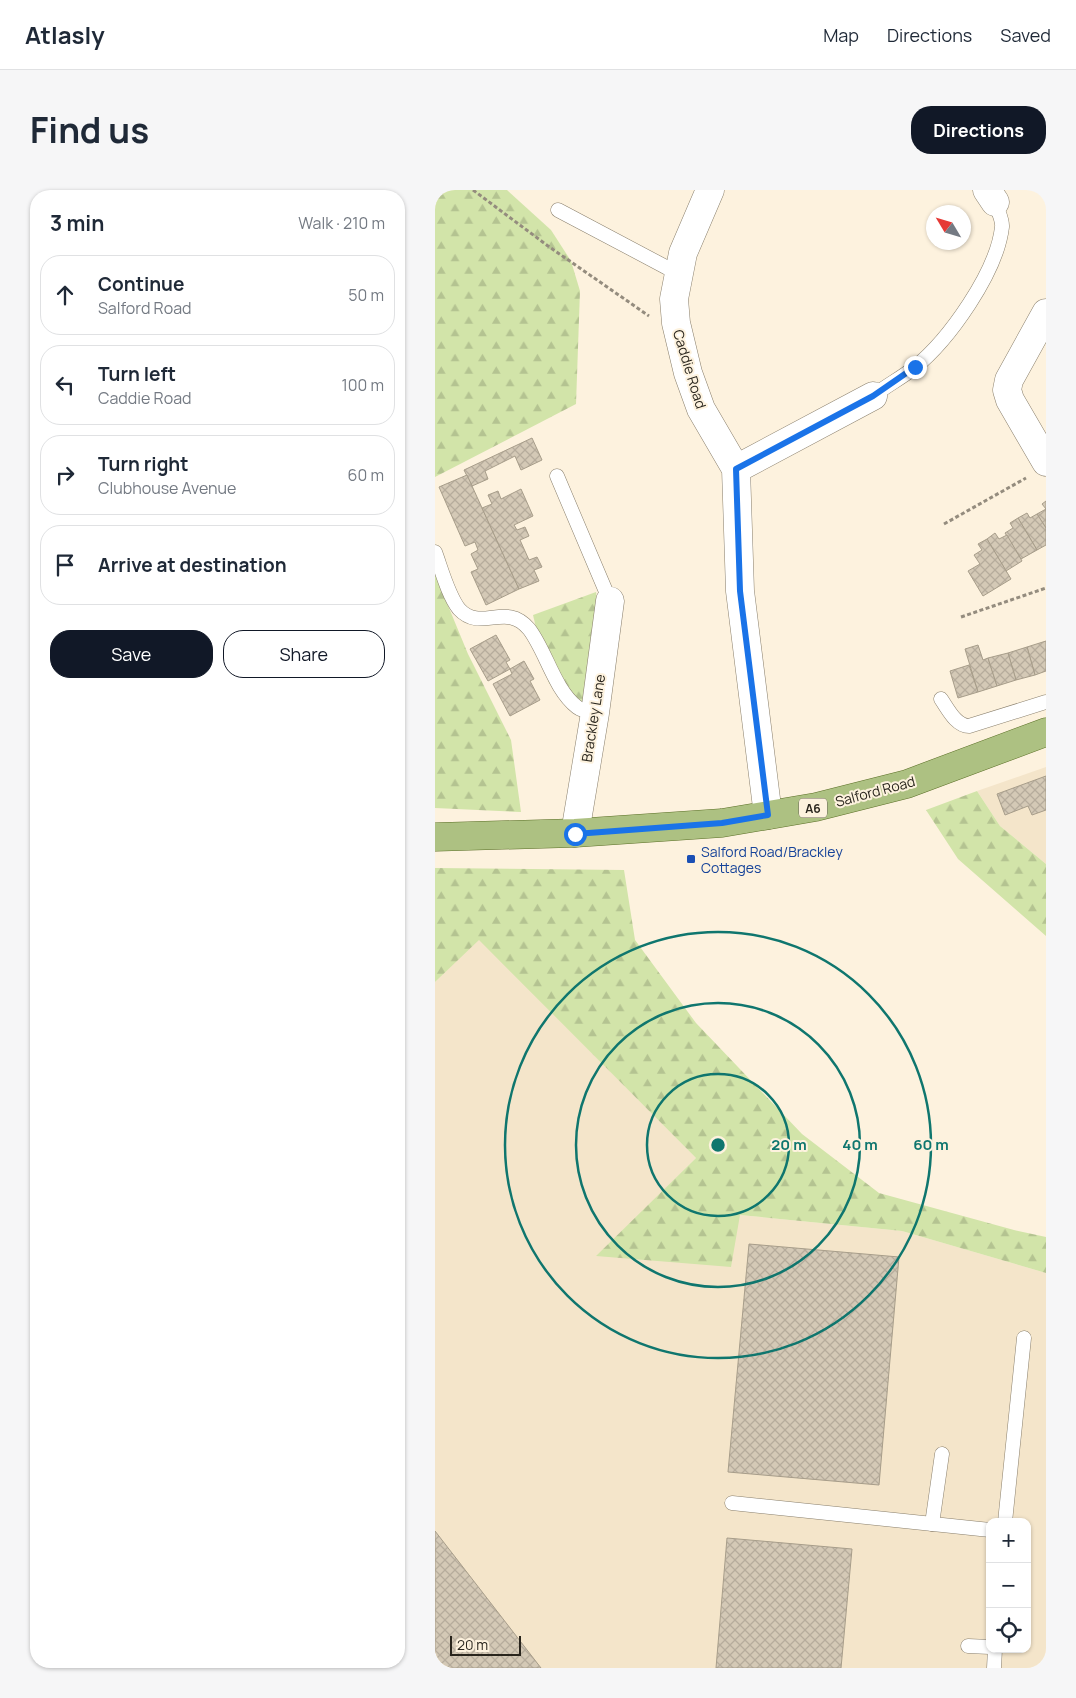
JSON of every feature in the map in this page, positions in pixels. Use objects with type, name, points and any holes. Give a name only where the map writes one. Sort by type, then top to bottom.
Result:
[{"type":"main road","name":"Salford Road","points":[[435,837],[575,834],[722,823],[816,807],[907,784],[1046,732]]},
{"type":"street","name":"Caddie Road","points":[[710,190],[683,253],[674,299],[675,323],[688,373],[701,409],[736,469],[740,591],[768,815]]},
{"type":"street","points":[[1037,469],[1007,390],[1009,380],[1046,313]]},
{"type":"street","points":[[736,469],[873,396]]},
{"type":"street","name":"Brackley Lane","points":[[575,834],[595,713],[610,601]]},
{"type":"lane","points":[[873,396],[915,367],[945,337],[978,290],[994,258],[1002,226],[991,196]]},
{"type":"lane","points":[[558,210],[679,274]]},
{"type":"lane","points":[[557,476],[610,601]]},
{"type":"lane","points":[[435,552],[454,601],[459,608],[472,618],[487,619],[505,616],[513,617],[522,622],[536,640],[553,675],[570,700],[581,710],[595,713]]},
{"type":"lane","points":[[941,699],[963,726],[969,726],[1046,702]]},
{"type":"lane","points":[[1005,1518],[1024,1338]]},
{"type":"lane","points":[[932,1524],[942,1454]]},
{"type":"lane","points":[[732,1503],[986,1530]]},
{"type":"lane","points":[[968,1646],[986,1647]]},
{"type":"lane","points":[[994,1668],[995,1653]]},
{"type":"path","points":[[473,190],[548,246],[663,326],[675,323]]},
{"type":"path","points":[[944,524],[1037,469]]},
{"type":"path","points":[[961,617],[1046,588]]},
{"type":"shaded area","points":[[1046,767],[1046,864],[1000,826],[977,791]]},
{"type":"shaded area","points":[[479,939],[696,1158],[597,1256],[740,1215],[902,1231],[1046,1273],[1046,1668],[435,1668],[435,982]]},
{"type":"green space","points":[[435,190],[507,190],[551,230],[571,261],[580,291],[576,404],[435,477]]},
{"type":"green space","points":[[435,574],[468,654],[511,740],[521,812],[435,808]]},
{"type":"green space","points":[[596,592],[601,630],[586,723],[549,683],[533,615]]},
{"type":"green space","points":[[977,791],[1000,826],[1046,864],[1046,936],[958,859],[926,810]]},
{"type":"green space","points":[[435,868],[624,870],[635,940],[696,1023],[802,1134],[879,1193],[1046,1237],[1046,1273],[902,1231],[740,1215],[731,1267],[596,1256],[696,1158],[479,940],[435,982]]},
{"type":"building","points":[[532,438],[542,460],[521,470],[515,456],[485,471],[488,479],[472,486],[464,470]]},
{"type":"building","points":[[467,475],[519,589],[486,605],[471,572],[478,569],[471,554],[478,550],[475,542],[465,546],[439,487]]},
{"type":"building","points":[[521,489],[533,516],[514,525],[517,530],[525,527],[529,536],[520,540],[529,560],[537,557],[542,567],[534,570],[539,581],[519,589],[482,508],[492,504],[488,495],[498,491],[501,499]]},
{"type":"building","points":[[1046,501],[1046,509],[1042,504]]},
{"type":"building","points":[[1046,509],[1046,528],[1037,514]]},
{"type":"building","points":[[1027,513],[1030,518],[1037,514],[1046,528],[1046,545],[1037,550],[1018,518]]},
{"type":"building","points":[[1018,518],[1037,550],[1021,559],[1005,533],[1013,528],[1010,523]]},
{"type":"building","points":[[995,533],[999,539],[1007,535],[1022,561],[1006,571],[987,539]]},
{"type":"building","points":[[987,539],[1011,579],[983,596],[968,571],[980,564],[974,555],[982,550],[978,544]]},
{"type":"building","points":[[496,635],[510,660],[506,662],[510,669],[488,681],[470,649]]},
{"type":"building","points":[[1046,641],[1046,671],[1035,675],[1027,647]]},
{"type":"building","points":[[978,645],[983,660],[988,658],[997,686],[978,692],[965,649]]},
{"type":"building","points":[[1027,647],[1035,675],[1016,680],[1008,653]]},
{"type":"building","points":[[1008,653],[1016,680],[997,686],[988,658]]},
{"type":"building","points":[[524,661],[534,679],[530,681],[540,700],[510,716],[493,684],[512,674],[510,669]]},
{"type":"building","points":[[969,665],[978,692],[958,698],[950,671]]},
{"type":"building","points":[[1046,776],[1046,810],[1032,815],[1028,806],[1005,815],[997,794]]},
{"type":"building","points":[[749,1244],[899,1257],[879,1485],[728,1472]]},
{"type":"building","points":[[435,1531],[541,1668],[435,1668]]},
{"type":"building","points":[[727,1538],[852,1549],[841,1668],[716,1668]]},
{"type":"place","name":"Salford Road/Brackley Cottages","points":[[691,859]]},
{"type":"route","points":[[575,834],[722,823],[768,815],[740,591],[736,469],[873,396],[915,367]]}]
